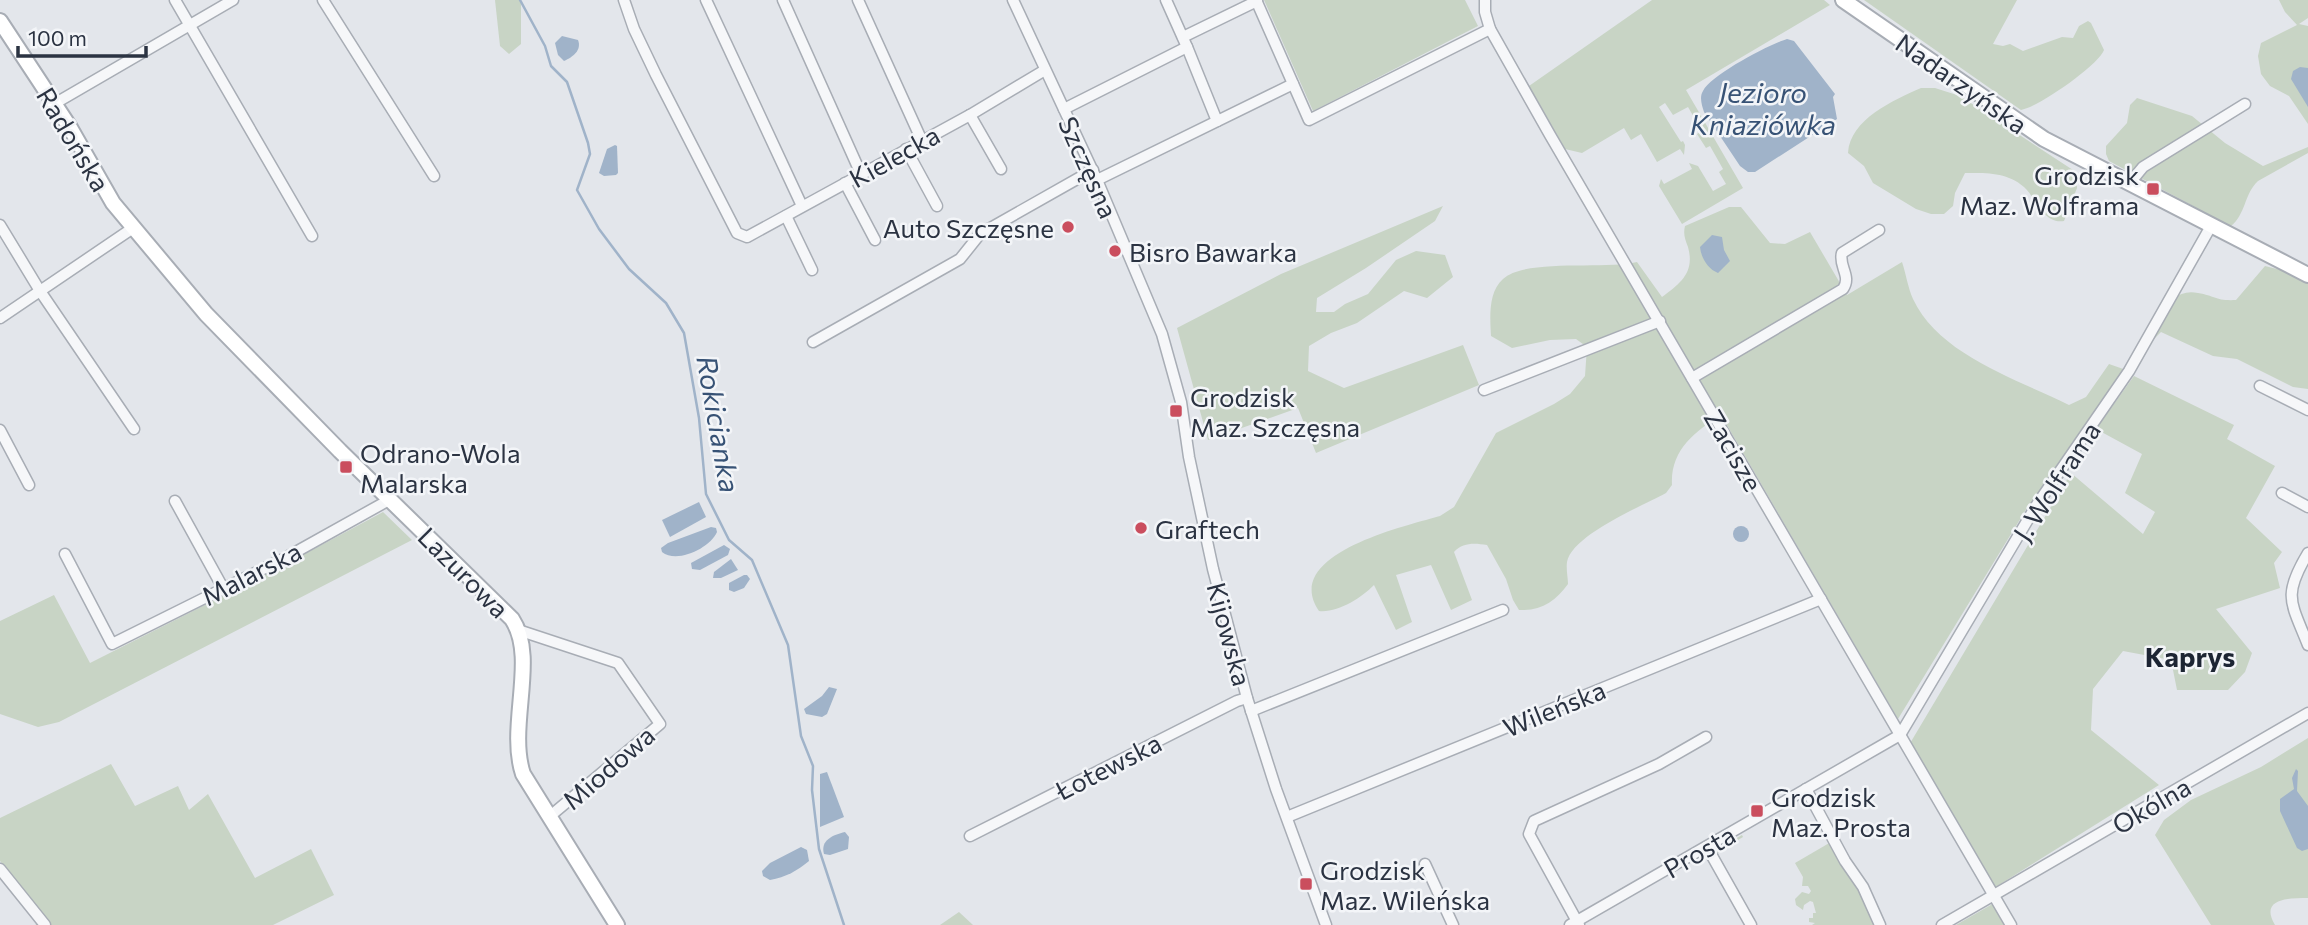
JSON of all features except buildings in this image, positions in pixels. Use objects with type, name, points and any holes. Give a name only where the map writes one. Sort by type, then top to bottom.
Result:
[{"type":"street","points":[[175,0],[312,236]]},
{"type":"street","points":[[54,104],[233,0]]},
{"type":"street","points":[[323,0],[434,176]]},
{"type":"street","name":"Kielecka","points":[[624,0],[634,29],[656,75],[741,237],[747,237],[970,115],[1045,70]]},
{"type":"street","points":[[706,0],[802,206]]},
{"type":"street","points":[[783,0],[861,174]]},
{"type":"street","points":[[858,0],[922,141]]},
{"type":"street","name":"Szczęsna","points":[[1013,0],[1095,175],[1162,334]]},
{"type":"street","points":[[1166,0],[1217,121]]},
{"type":"street","name":"Zacisze","points":[[1485,0],[1490,29],[1550,135],[2011,925]]},
{"type":"street","name":"Nadarzyńska","points":[[1843,0],[2026,128],[2064,151],[2308,275]]},
{"type":"street","points":[[1182,37],[1257,1],[1310,120],[1490,29]]},
{"type":"street","name":"Radońska","points":[[0,21],[54,104],[106,193],[130,224]]},
{"type":"street","points":[[1064,109],[1187,47]]},
{"type":"street","points":[[813,342],[960,259],[980,234],[1095,175],[1293,84]]},
{"type":"street","points":[[2129,184],[2143,167],[2245,104]]},
{"type":"street","points":[[970,115],[1001,169]]},
{"type":"street","points":[[906,149],[937,206]]},
{"type":"street","points":[[845,183],[875,240]]},
{"type":"street","points":[[786,216],[812,270]]},
{"type":"street","points":[[0,318],[130,224]]},
{"type":"street","name":"Lazurowa","points":[[130,224],[243,354],[506,612],[518,630],[523,652],[517,732],[518,760],[523,774],[617,925]]},
{"type":"street","points":[[0,225],[40,291],[134,429]]},
{"type":"street","name":"J. Wolframa","points":[[1900,735],[2036,506],[2129,371],[2211,226]]},
{"type":"street","points":[[1692,378],[1843,289],[1847,278],[1840,260],[1842,253],[1879,230]]},
{"type":"street","points":[[1483,390],[1660,321]]},
{"type":"street","name":"Kijowska","points":[[1162,334],[1181,402],[1189,457],[1213,569],[1247,698],[1326,925]]},
{"type":"street","points":[[2260,386],[2308,410]]},
{"type":"street","points":[[0,430],[29,485]]},
{"type":"street","points":[[2282,493],[2308,507]]},
{"type":"street","name":"Malarska","points":[[65,554],[112,644],[285,558],[390,500]]},
{"type":"street","points":[[175,501],[223,588]]},
{"type":"street","points":[[2308,553],[2295,574],[2291,596],[2308,645]]},
{"type":"street","name":"Wileńska","points":[[1287,817],[1821,599]]},
{"type":"street","points":[[1251,711],[1503,610]]},
{"type":"street","name":"Miodowa","points":[[518,630],[618,663],[660,724],[549,817]]},
{"type":"street","name":"Łotewska","points":[[971,836],[1247,698]]},
{"type":"street","name":"Okólna","points":[[1942,925],[2308,713]]},
{"type":"street","name":"Prosta","points":[[1575,924],[1900,735]]},
{"type":"street","points":[[1575,924],[1529,834],[1534,821],[1659,764],[1706,737]]},
{"type":"street","points":[[1806,789],[1844,861],[1863,887],[1880,925]]},
{"type":"street","points":[[1707,847],[1751,925]]},
{"type":"street","points":[[1425,864],[1453,925]]},
{"type":"street","points":[[0,869],[45,925]]},
{"type":"green space","points":[[495,0],[521,0],[521,44],[509,54],[500,46]]},
{"type":"green space","points":[[1264,0],[1465,0],[1478,26],[1313,111]]},
{"type":"green space","points":[[1652,0],[1824,0],[1830,5],[1686,90],[1743,188],[1682,224],[1659,186],[1661,179],[1664,184],[1692,169],[1689,163],[1698,166],[1713,191],[1726,184],[1719,172],[1723,169],[1710,146],[1706,148],[1697,134],[1702,131],[1688,107],[1673,115],[1665,103],[1659,107],[1681,142],[1683,141],[1684,155],[1680,149],[1657,162],[1641,134],[1631,140],[1624,128],[1582,153],[1565,149],[1529,86]]},
{"type":"green space","points":[[1864,0],[2017,0],[1993,44],[2010,44],[2023,51],[2062,37],[2073,38],[2079,26],[2088,21],[2104,50],[2100,57],[2067,85],[2021,110]]},
{"type":"green space","points":[[2279,0],[2308,0],[2308,18],[2299,24],[2308,26],[2308,124],[2289,96],[2270,86],[2261,74],[2258,56],[2261,43],[2297,25],[2285,12]]},
{"type":"green space","points":[[1921,88],[1935,88],[1960,96],[2076,172],[2077,188],[2064,221],[2051,219],[2024,187],[2011,178],[1996,174],[1965,173],[1955,193],[1953,206],[1944,214],[1931,214],[1916,209],[1873,183],[1864,166],[1848,153],[1856,130],[1875,112]]},
{"type":"green space","points":[[2137,98],[2192,116],[2225,143],[2263,166],[2308,147],[2308,153],[2258,181],[2236,221],[2231,226],[2221,224],[2109,161],[2106,146],[2127,123],[2130,105]]},
{"type":"green space","points":[[1443,206],[1435,221],[1317,298],[1316,312],[1334,312],[1368,294],[1396,260],[1416,251],[1445,255],[1453,277],[1427,298],[1404,291],[1357,323],[1331,333],[1309,346],[1308,371],[1344,388],[1463,345],[1479,385],[1316,453],[1298,408],[1208,440],[1177,328],[1281,274]]},
{"type":"green space","points":[[1729,207],[1741,207],[1770,243],[1785,244],[1810,232],[1847,295],[1902,262],[1913,299],[1925,319],[1941,336],[1981,363],[2069,405],[2086,397],[2109,364],[2129,371],[2036,506],[2030,503],[1898,719],[1721,415],[1693,436],[1680,452],[1672,473],[1672,485],[1666,493],[1609,522],[1581,542],[1567,562],[1568,584],[1547,604],[1534,609],[1519,610],[1487,545],[1474,544],[1461,546],[1454,552],[1472,600],[1451,610],[1431,565],[1396,575],[1412,622],[1396,630],[1374,585],[1349,604],[1334,610],[1319,611],[1312,591],[1317,574],[1331,559],[1376,535],[1440,516],[1454,507],[1496,433],[1570,394],[1585,376],[1587,347],[1576,339],[1550,340],[1512,348],[1491,336],[1492,298],[1503,279],[1529,269],[1637,262],[1662,297],[1680,282],[1688,270],[1690,256],[1685,226]]},
{"type":"green space","points":[[2265,266],[2289,272],[2308,282],[2308,389],[2293,387],[2237,359],[2213,356],[2161,332],[2142,351],[2162,311],[2177,296],[2198,293],[2236,300]]},
{"type":"green space","points":[[2134,376],[2234,425],[2227,439],[2275,466],[2246,518],[2282,552],[2274,563],[2280,588],[2216,609],[2252,653],[2245,672],[2228,690],[2177,690],[2171,660],[2123,651],[2093,689],[2091,730],[2159,785],[1994,888],[1909,745],[2071,473],[2143,534],[2155,512],[2125,493],[2142,454],[2096,429]]},
{"type":"green space","points":[[383,512],[412,540],[59,722],[38,727],[0,714],[0,621],[54,595],[90,663]]},
{"type":"green space","points":[[2308,738],[2308,898],[2285,899],[2273,905],[2271,916],[2275,925],[2211,925],[2155,835],[2164,820],[2191,800],[2261,767]]},
{"type":"green space","points":[[111,764],[135,806],[178,786],[189,810],[208,794],[255,878],[311,849],[334,895],[273,925],[35,925],[46,919],[0,861],[0,818]]},
{"type":"green space","points":[[1742,835],[1743,837],[1718,854],[1756,923],[1715,854],[1715,851]]},
{"type":"green space","points":[[1831,842],[1857,881],[1878,925],[1812,925],[1815,923],[1809,922],[1809,918],[1813,918],[1813,913],[1816,913],[1813,902],[1804,905],[1803,910],[1796,905],[1795,899],[1802,892],[1809,894],[1811,891],[1808,886],[1802,886],[1803,877],[1795,863]]},
{"type":"green space","points":[[1996,902],[2010,925],[1956,925]]},
{"type":"green space","points":[[959,912],[973,925],[940,925]]},
{"type":"water","points":[[562,36],[578,40],[579,44],[576,53],[564,61],[558,55],[555,43]]},
{"type":"water","name":"Jezioro Kniaziówka","points":[[1787,39],[1794,41],[1835,94],[1833,97],[1837,119],[1755,172],[1748,172],[1740,166],[1704,112],[1702,93],[1708,84],[1728,69]]},
{"type":"water","points":[[2300,67],[2308,68],[2308,107],[2291,79],[2293,71]]},
{"type":"water","points":[[615,145],[618,173],[604,176],[599,173],[607,149]]},
{"type":"water","points":[[1712,235],[1722,237],[1724,250],[1730,261],[1718,273],[1706,263],[1700,247]]},
{"type":"water","points":[[699,502],[706,517],[670,537],[662,520]]},
{"type":"water","points":[[1741,526],[1747,528],[1747,540],[1741,542],[1735,540],[1733,534],[1735,528]]},
{"type":"water","points":[[711,527],[716,528],[717,532],[708,544],[700,549],[676,556],[662,552],[661,548],[668,543]]},
{"type":"water","points":[[724,545],[730,549],[728,555],[700,570],[692,569],[691,563]]},
{"type":"water","points":[[731,559],[738,570],[721,578],[713,578],[714,572]]},
{"type":"water","points":[[744,575],[750,579],[744,588],[734,592],[729,590],[729,583]]},
{"type":"water","points":[[829,687],[837,689],[827,714],[822,717],[806,714],[804,709],[822,696]]},
{"type":"water","points":[[2296,769],[2297,791],[2308,806],[2308,849],[2302,851],[2297,848],[2280,811],[2280,799],[2294,789],[2292,778]]},
{"type":"water","points":[[827,772],[844,817],[820,827],[820,774]]},
{"type":"water","points":[[845,832],[849,837],[848,849],[830,855],[824,854],[826,842]]},
{"type":"water","points":[[801,847],[807,850],[809,861],[805,865],[776,879],[770,880],[763,876],[762,871],[770,863]]},
{"type":"waterway","name":"Rokicianka","points":[[520,0],[545,46],[551,66],[567,82],[588,143],[590,154],[577,190],[599,229],[629,269],[666,303],[684,333],[699,418],[706,494],[729,540],[752,560],[788,645],[801,736],[813,766],[812,790],[819,849],[844,925]]},
{"type":"place","name":"Grodzisk Maz. Wolframa","points":[[2153,189]]},
{"type":"place","name":"Auto Szczęsne","points":[[1068,227]]},
{"type":"place","name":"Bisro Bawarka","points":[[1115,251]]},
{"type":"place","name":"Grodzisk Maz. Szczęsna","points":[[1176,411]]},
{"type":"place","name":"Odrano-Wola Malarska","points":[[346,467]]},
{"type":"place","name":"Graftech","points":[[1141,528]]},
{"type":"place","name":"Grodzisk Maz. Prosta","points":[[1757,811]]},
{"type":"place","name":"Grodzisk Maz. Wileńska","points":[[1306,884]]},
{"type":"district","name":"Kaprys","points":[[2190,656]]}]
